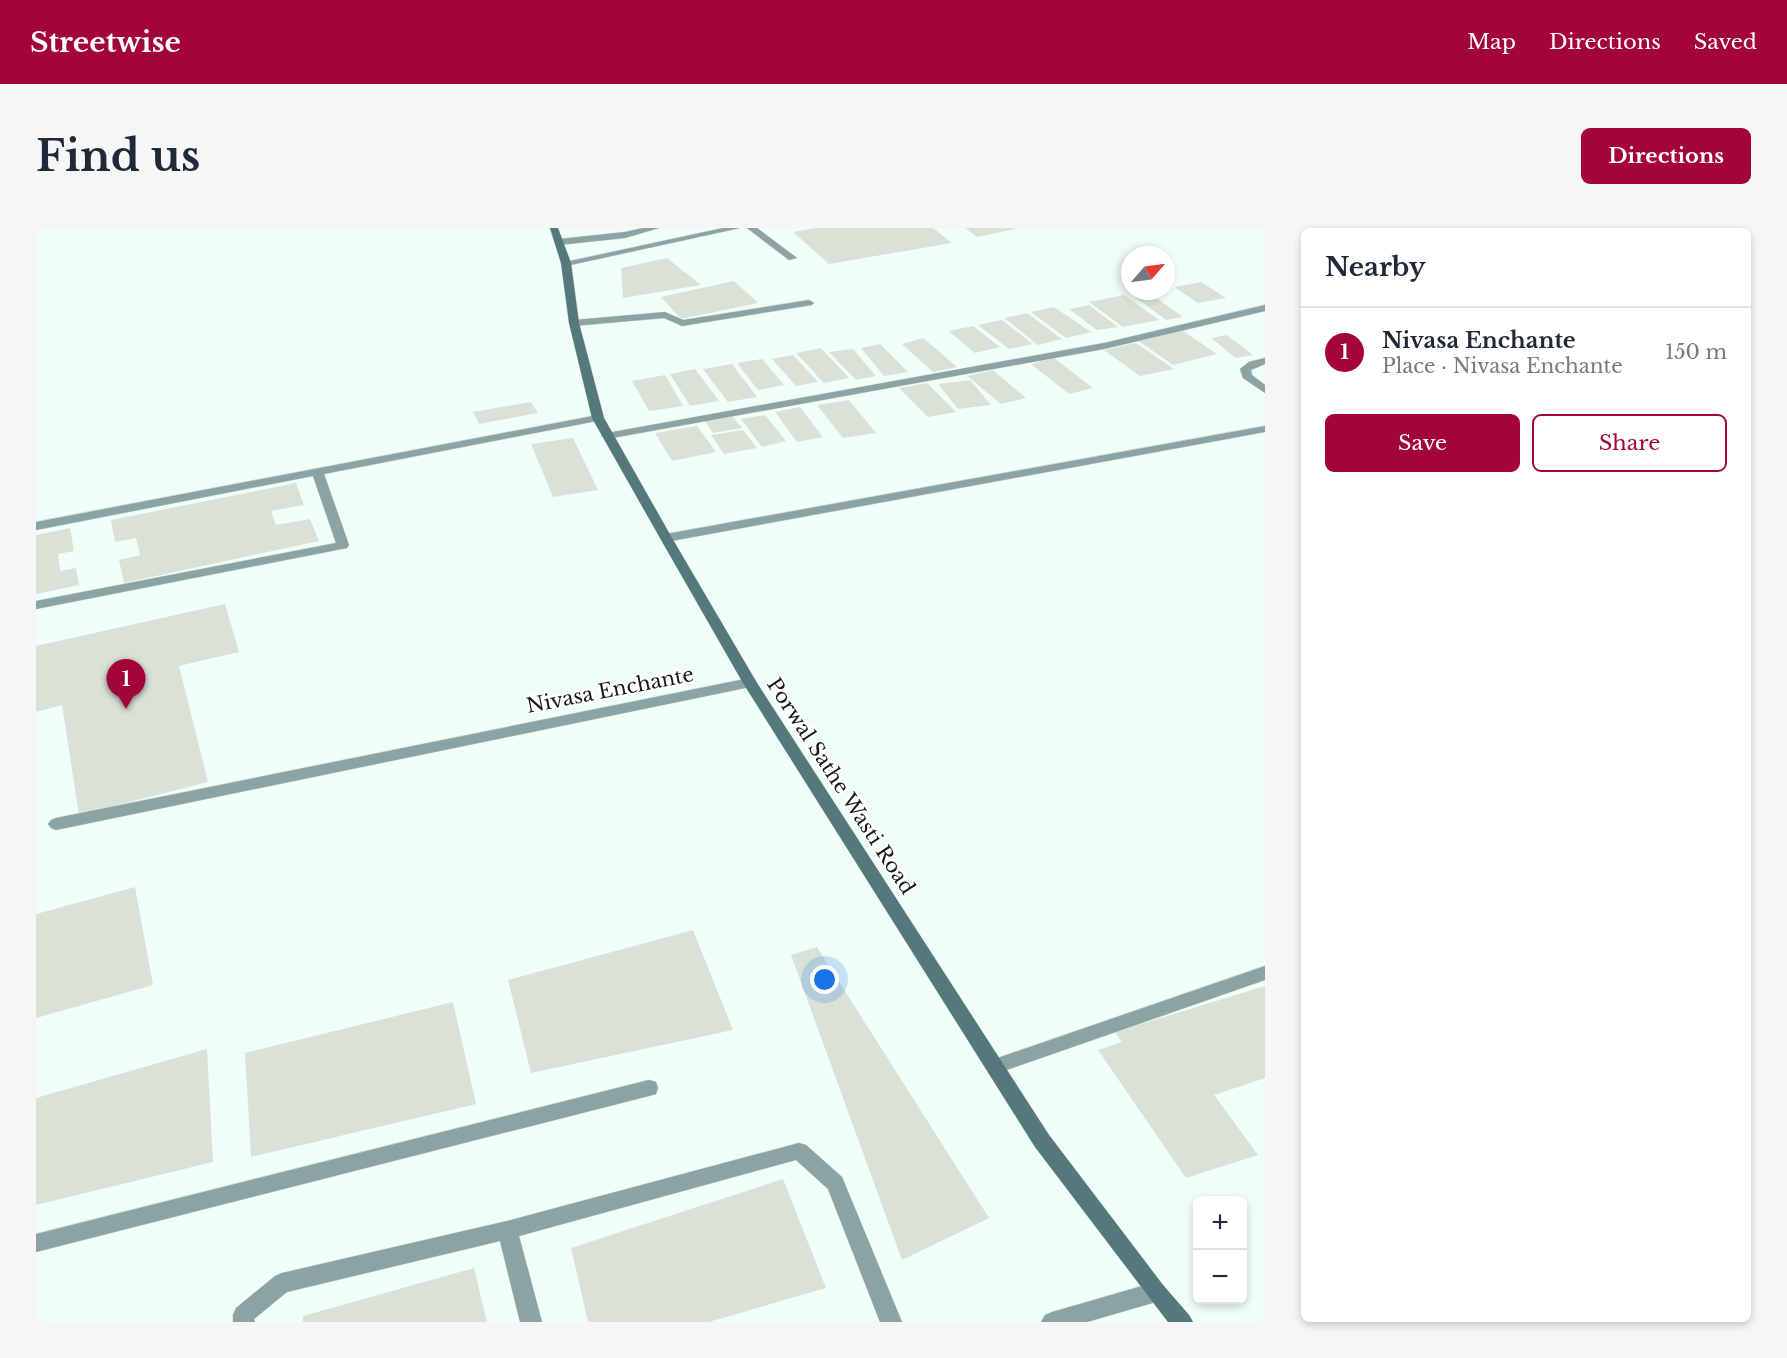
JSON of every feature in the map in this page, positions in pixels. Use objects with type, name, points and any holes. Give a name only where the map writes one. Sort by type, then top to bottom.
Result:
[{"type":"street","points":[[556,235],[625,235],[655,228]]},
{"type":"street","points":[[566,263],[736,228]]},
{"type":"street","points":[[752,228],[792,258]]},
{"type":"street","name":"Porwal Sathe Wasti Road","points":[[556,235],[566,263],[574,324],[598,418],[666,538],[750,683],[1042,1141],[1156,1292],[1182,1322]]},
{"type":"street","points":[[574,324],[665,315],[682,323],[809,303]]},
{"type":"street","points":[[608,436],[1104,346],[1265,308]]},
{"type":"street","points":[[1265,361],[1245,369],[1247,376],[1265,390]]},
{"type":"street","points":[[36,526],[598,418]]},
{"type":"street","points":[[666,538],[1265,429]]},
{"type":"street","points":[[36,605],[343,545],[317,471]]},
{"type":"street","name":"Nivasa Enchante","points":[[56,824],[750,683]]},
{"type":"street","points":[[995,1066],[1265,974]]},
{"type":"street","points":[[36,1243],[649,1088]]},
{"type":"street","points":[[244,1322],[243,1315],[282,1283],[507,1230],[799,1151],[835,1183],[891,1322]]},
{"type":"street","points":[[507,1230],[531,1322]]},
{"type":"street","points":[[1052,1322],[1156,1292]]},
{"type":"building","points":[[815,228],[933,228],[952,243],[829,264],[793,232]]},
{"type":"building","points":[[965,228],[1015,228],[1015,229],[977,237]]},
{"type":"building","points":[[667,258],[701,285],[623,298],[621,268]]},
{"type":"building","points":[[734,281],[758,303],[681,319],[661,297]]},
{"type":"building","points":[[1201,282],[1226,298],[1198,303],[1175,287]]},
{"type":"building","points":[[1121,296],[1121,300],[1131,300],[1159,320],[1123,327],[1089,302]]},
{"type":"building","points":[[1139,300],[1159,300],[1183,317],[1166,320]]},
{"type":"building","points":[[1089,305],[1118,327],[1097,330],[1069,309]]},
{"type":"building","points":[[1054,307],[1091,332],[1066,338],[1031,312]]},
{"type":"building","points":[[1027,313],[1062,339],[1038,345],[1004,318]]},
{"type":"building","points":[[1002,320],[1033,344],[1009,349],[978,325]]},
{"type":"building","points":[[973,326],[1000,347],[975,353],[949,331]]},
{"type":"building","points":[[1180,329],[1217,354],[1173,365],[1137,340]]},
{"type":"building","points":[[1227,335],[1253,355],[1236,358],[1211,338]]},
{"type":"building","points":[[923,338],[957,367],[933,372],[902,344]]},
{"type":"building","points":[[1136,343],[1174,369],[1140,376],[1104,350]]},
{"type":"building","points":[[880,344],[908,372],[884,376],[861,348]]},
{"type":"building","points":[[821,348],[849,378],[824,383],[796,353]]},
{"type":"building","points":[[853,349],[876,376],[856,380],[829,352]]},
{"type":"building","points":[[793,355],[818,382],[796,386],[772,359]]},
{"type":"building","points":[[1054,358],[1093,388],[1069,394],[1031,364]]},
{"type":"building","points":[[762,359],[784,385],[758,390],[737,363]]},
{"type":"building","points":[[732,364],[757,397],[728,402],[703,369]]},
{"type":"building","points":[[695,369],[719,401],[690,406],[670,374]]},
{"type":"building","points":[[993,370],[1026,398],[1001,404],[967,376]]},
{"type":"building","points":[[665,375],[683,406],[649,411],[632,381]]},
{"type":"building","points":[[970,380],[991,405],[958,409],[938,384]]},
{"type":"building","points":[[927,383],[956,412],[928,417],[899,388]]},
{"type":"building","points":[[849,400],[876,433],[843,438],[817,405]]},
{"type":"building","points":[[531,402],[538,413],[479,424],[473,412]]},
{"type":"building","points":[[800,407],[823,437],[797,442],[775,412]]},
{"type":"building","points":[[765,415],[786,441],[762,447],[741,419]]},
{"type":"building","points":[[732,416],[742,428],[713,433],[705,421]]},
{"type":"building","points":[[697,426],[716,452],[672,461],[655,433]]},
{"type":"building","points":[[743,430],[757,448],[724,454],[711,435]]},
{"type":"building","points":[[573,438],[598,490],[553,497],[531,444]]},
{"type":"building","points":[[296,483],[304,505],[271,511],[276,525],[310,519],[319,541],[124,583],[119,560],[140,555],[136,538],[115,542],[111,520]]},
{"type":"building","points":[[70,528],[74,551],[58,554],[60,571],[76,568],[79,585],[36,594],[36,535]]},
{"type":"building","points":[[225,604],[239,652],[179,666],[208,782],[79,815],[62,705],[36,712],[36,646]]},
{"type":"building","points":[[135,887],[153,985],[36,1018],[36,914]]},
{"type":"building","points":[[693,930],[733,1030],[531,1073],[508,980]]},
{"type":"building","points":[[817,947],[989,1218],[902,1260],[791,955]]},
{"type":"building","points":[[1265,986],[1265,1078],[1214,1095],[1258,1155],[1186,1178],[1098,1050],[1122,1042],[1115,1032]]},
{"type":"building","points":[[453,1002],[476,1104],[251,1157],[245,1053]]},
{"type":"building","points":[[207,1049],[213,1162],[36,1205],[36,1098]]},
{"type":"building","points":[[783,1179],[826,1288],[709,1322],[588,1322],[571,1248]]},
{"type":"building","points":[[474,1268],[487,1322],[303,1322],[303,1316]]},
{"type":"place","name":"Nivasa Enchante","points":[[126,709]]}]
